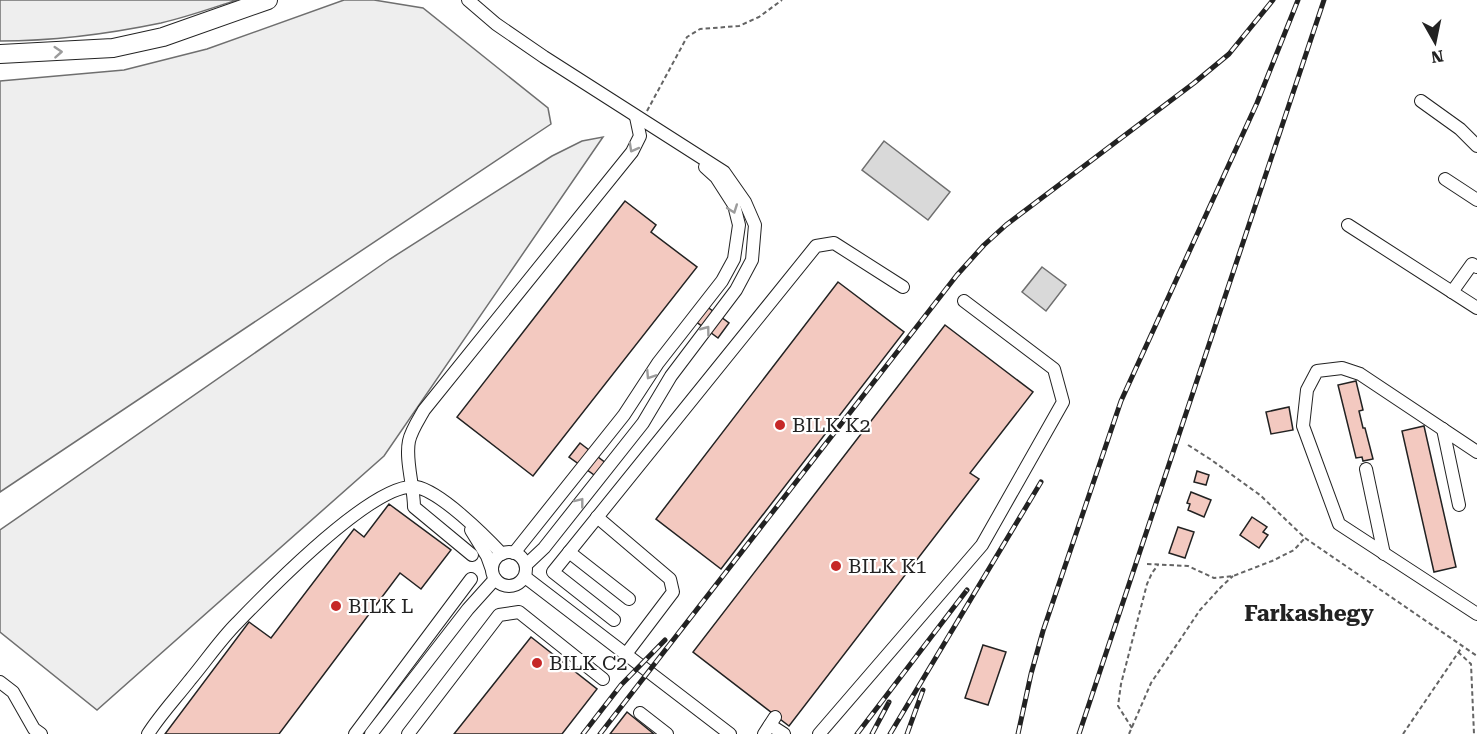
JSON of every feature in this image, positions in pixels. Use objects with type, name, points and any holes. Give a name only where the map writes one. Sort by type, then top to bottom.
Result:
[{"type":"highway","points":[[0,54],[113,48],[164,37],[268,0]]},
{"type":"street","points":[[457,513],[487,556],[494,575],[505,586],[516,585],[643,423],[671,376],[736,290],[752,260],[755,225],[745,202],[724,172],[639,119],[496,24],[470,1]]},
{"type":"street","points":[[1421,100],[1460,129],[1477,146]]},
{"type":"street","points":[[472,555],[414,507],[414,486],[408,467],[409,440],[424,410],[632,152],[640,136],[639,119]]},
{"type":"street","points":[[371,734],[494,575],[495,561],[508,554],[624,415],[658,363],[722,281],[734,259],[739,225],[734,205],[716,177],[684,148]]},
{"type":"street","points":[[1445,179],[1477,200]]},
{"type":"street","points":[[1348,225],[1477,308]]},
{"type":"street","points":[[614,620],[552,572],[816,246],[834,243],[903,287]]},
{"type":"street","points":[[1452,292],[1472,264],[1477,267]]},
{"type":"street","points":[[819,734],[982,545],[1063,402],[1054,369],[964,301]]},
{"type":"street","points":[[1477,452],[1360,374],[1342,368],[1317,371],[1307,390],[1303,426],[1339,524],[1477,614]]},
{"type":"street","points":[[1443,429],[1459,505]]},
{"type":"street","points":[[1366,469],[1384,554]]},
{"type":"street","points":[[148,734],[235,625],[310,550],[370,505],[399,489],[414,486],[440,499],[508,554],[524,560],[525,571],[626,654],[730,734]]},
{"type":"street","points":[[597,517],[670,579],[673,592],[626,654]]},
{"type":"street","points":[[569,552],[629,599]]},
{"type":"street","points":[[355,734],[471,579]]},
{"type":"street","points":[[408,734],[500,615],[519,612],[603,680]]},
{"type":"street","points":[[0,682],[13,692],[34,729],[41,734]]},
{"type":"street","points":[[640,713],[667,734]]},
{"type":"street","points":[[769,725],[784,734]]},
{"type":"path","points":[[639,119],[687,37],[700,29],[739,26],[759,17],[783,0]]},
{"type":"path","points":[[1188,445],[1260,495],[1305,538],[1477,656],[1470,664]]},
{"type":"path","points":[[1148,564],[1188,566],[1214,578],[1233,576],[1294,550],[1305,538]]},
{"type":"path","points":[[1132,728],[1118,706],[1121,684],[1147,584],[1158,565]]},
{"type":"path","points":[[1129,734],[1151,683],[1174,647],[1200,610],[1233,576]]},
{"type":"path","points":[[1403,734],[1462,646]]},
{"type":"path","points":[[1458,652],[1470,664],[1474,734]]},
{"type":"shaded area","points":[[0,0],[237,0],[171,21],[121,30],[61,38],[0,41]]},
{"type":"shaded area","points":[[344,0],[374,0],[423,8],[548,108],[551,124],[0,492],[0,81],[124,70],[207,49]]},
{"type":"shaded area","points":[[603,137],[384,456],[97,710],[0,632],[0,530],[390,259],[552,156],[582,141]]},
{"type":"shaded area","points":[[884,141],[950,192],[928,220],[862,170]]},
{"type":"shaded area","points":[[1042,267],[1066,285],[1046,311],[1022,292]]},
{"type":"building","points":[[625,201],[656,225],[651,232],[697,267],[533,476],[457,417]]},
{"type":"building","name":"BILK K2","points":[[838,282],[904,332],[721,569],[656,519]]},
{"type":"building","points":[[702,303],[729,323],[718,338],[691,318]]},
{"type":"building","name":"BILK K1","points":[[945,325],[1033,392],[970,473],[979,479],[789,726],[693,652]]},
{"type":"building","points":[[1356,381],[1363,410],[1359,411],[1373,459],[1363,461],[1362,457],[1356,458],[1338,385]]},
{"type":"building","points":[[1289,407],[1293,430],[1271,434],[1266,412]]},
{"type":"building","points":[[1424,426],[1456,567],[1434,572],[1402,431]]},
{"type":"building","points":[[580,443],[607,464],[597,477],[569,457]]},
{"type":"building","points":[[1197,471],[1209,475],[1206,485],[1194,482]]},
{"type":"building","points":[[1191,492],[1211,500],[1204,517],[1188,510],[1190,504],[1187,503]]},
{"type":"building","name":"BILK L","points":[[389,504],[451,550],[421,589],[400,573],[279,734],[165,734],[249,622],[271,638],[354,529],[364,537]]},
{"type":"building","points":[[1252,517],[1267,527],[1263,532],[1268,535],[1259,548],[1240,535]]},
{"type":"building","points":[[1178,527],[1194,532],[1185,558],[1169,553]]},
{"type":"building","name":"BILK C2","points":[[531,637],[597,689],[562,734],[454,734]]},
{"type":"building","points":[[983,645],[1006,652],[988,705],[965,698]]},
{"type":"building","points":[[627,712],[654,734],[610,734]]},
{"type":"railway","points":[[600,734],[957,275],[984,245],[1006,225],[1229,54],[1273,0]]},
{"type":"railway","points":[[1018,734],[1043,631],[1121,401],[1257,103],[1298,0]]},
{"type":"railway","points":[[1079,734],[1324,0]]},
{"type":"railway","points":[[890,734],[1041,482]]},
{"type":"railway","points":[[857,734],[967,590]]},
{"type":"railway","points":[[583,734],[621,685],[665,640]]},
{"type":"railway","points":[[907,734],[923,690]]},
{"type":"railway","points":[[872,734],[889,702]]},
{"type":"place","name":"BILK K2","points":[[780,425]]},
{"type":"place","name":"BILK K1","points":[[836,566]]},
{"type":"place","name":"BILK L","points":[[336,606]]},
{"type":"place","name":"BILK C2","points":[[537,663]]},
{"type":"district","name":"Farkashegy","points":[[1309,613]]}]
